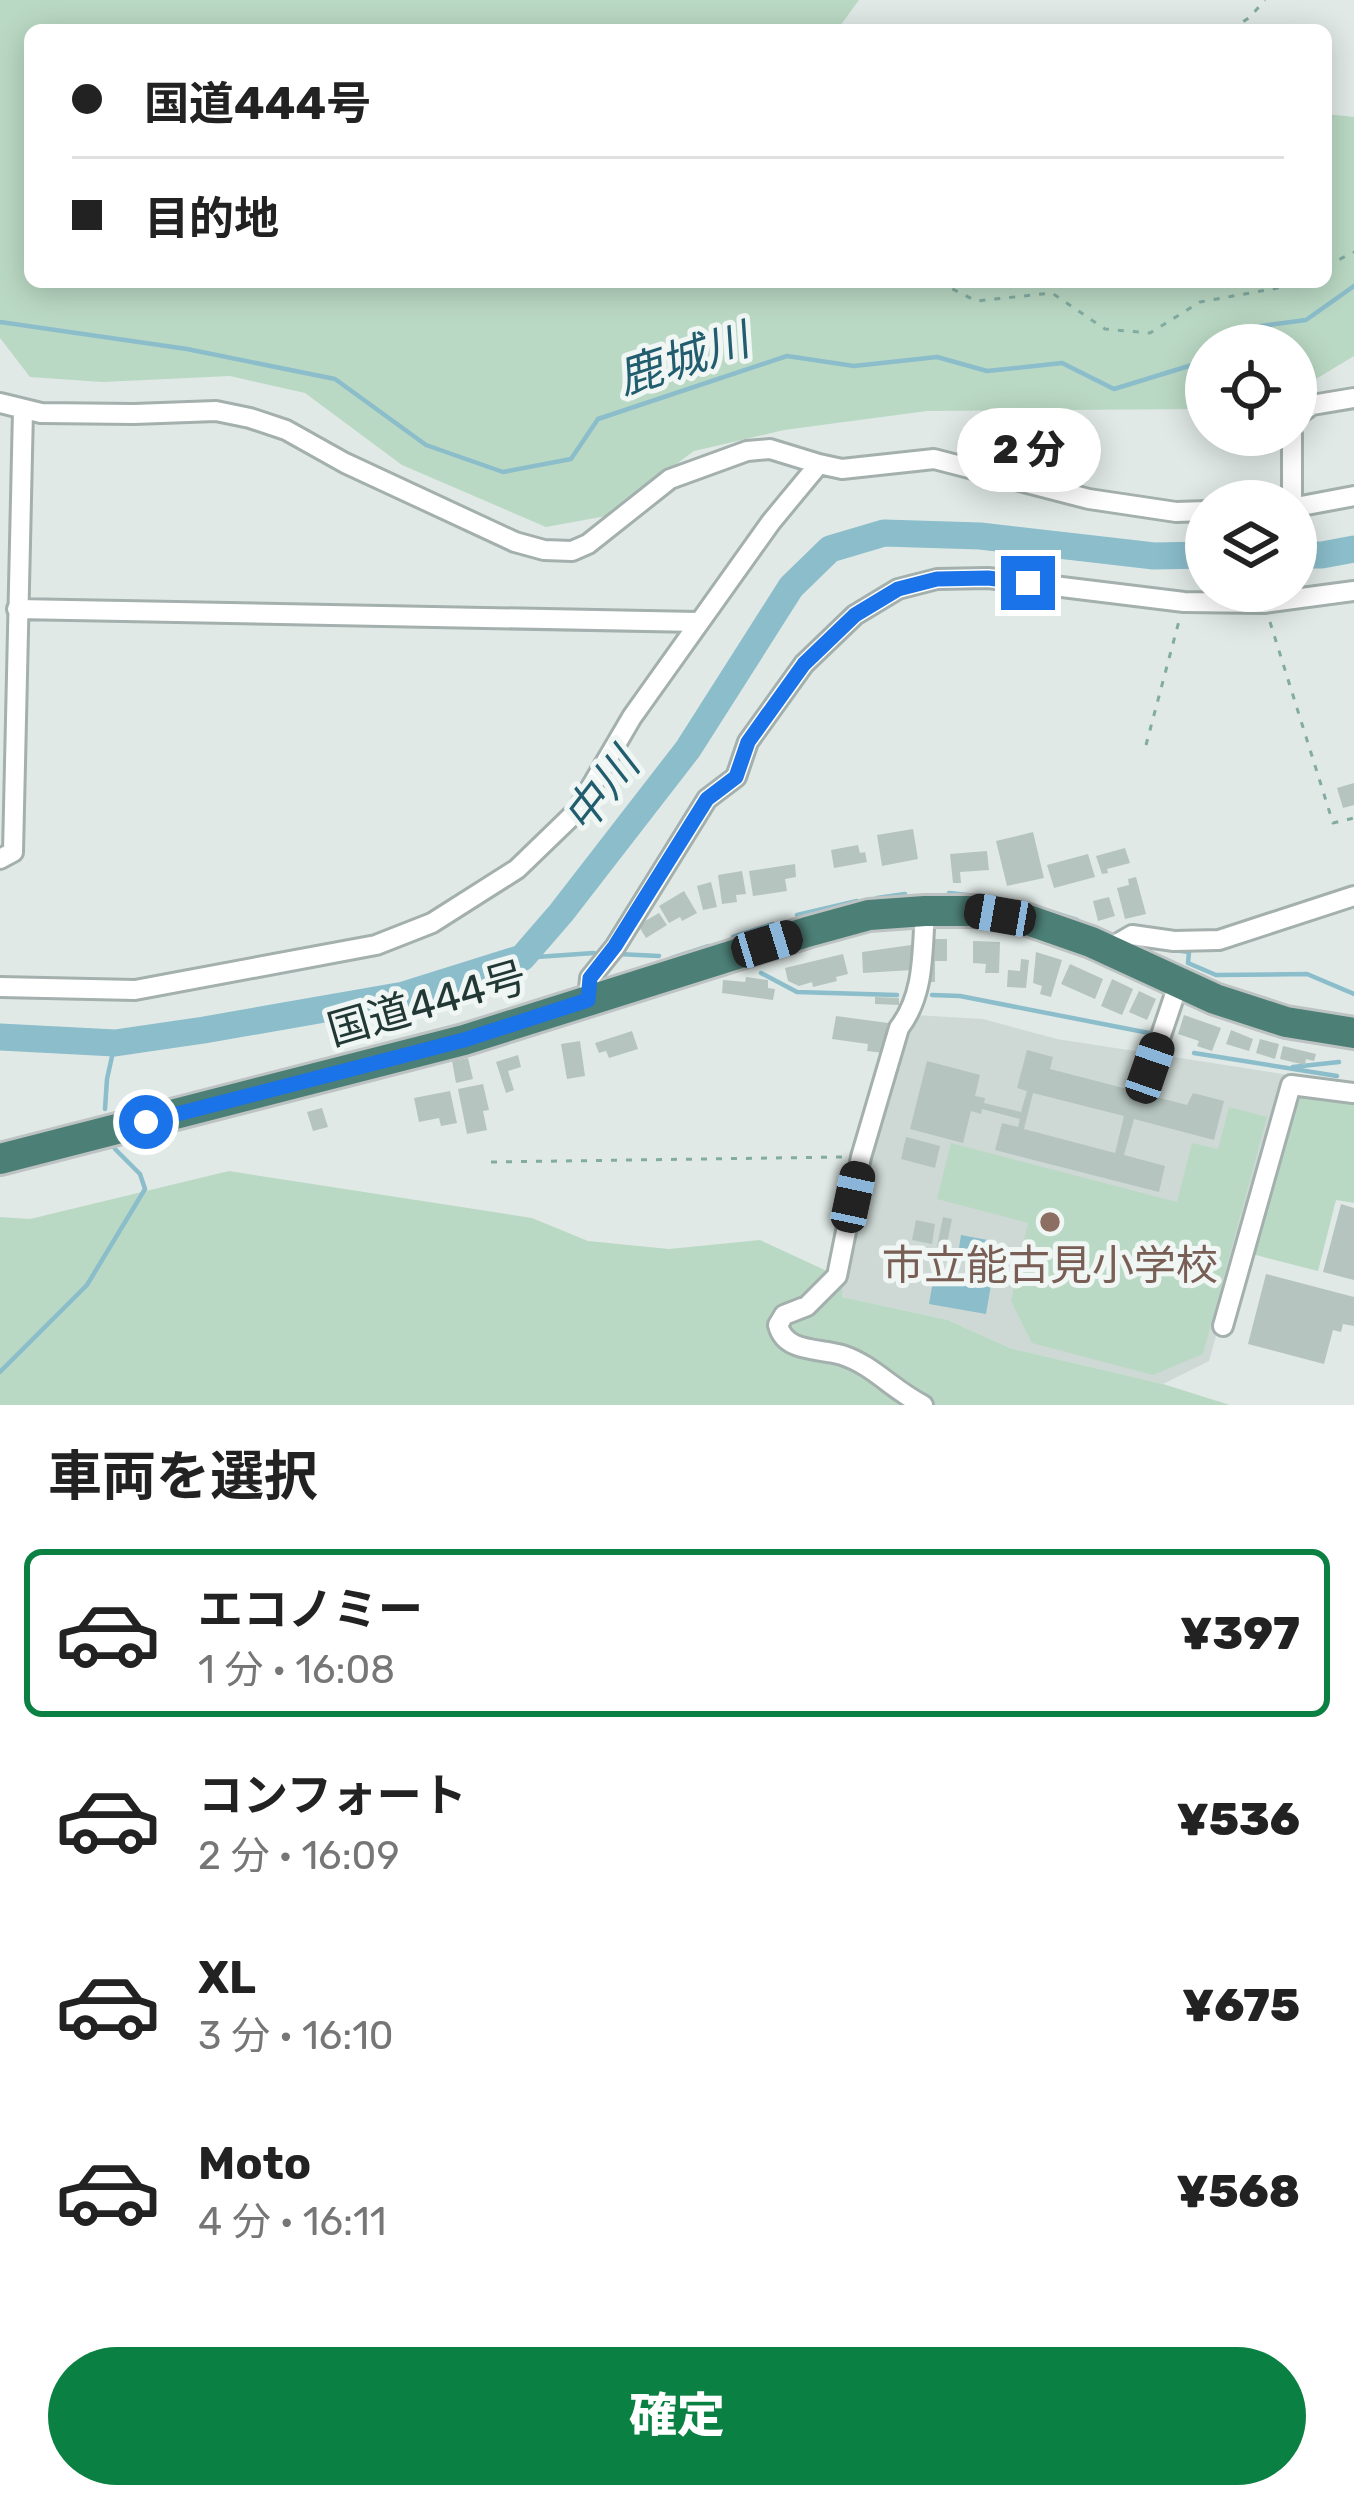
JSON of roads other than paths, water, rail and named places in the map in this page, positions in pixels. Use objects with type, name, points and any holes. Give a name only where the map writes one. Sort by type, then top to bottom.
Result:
[{"type":"highway","name":"国道444号","points":[[0,1159],[464,1040],[868,915],[976,911],[1024,919],[1108,949],[1215,999],[1286,1022],[1354,1033]]},
{"type":"street","points":[[1317,404],[1354,398]]},
{"type":"street","points":[[0,404],[23,410],[216,412],[250,418],[286,430],[345,464],[515,542],[544,550],[572,551],[588,544],[670,479],[747,451],[770,449],[842,469],[934,459],[1088,499],[1185,512]]},
{"type":"street","points":[[0,859],[13,852],[17,609],[10,521],[23,410]]},
{"type":"street","points":[[0,987],[135,990],[376,945],[432,923],[517,868],[578,811],[632,717],[771,522],[819,464]]},
{"type":"street","points":[[1317,501],[1354,496]]},
{"type":"street","points":[[588,1000],[590,978],[707,799],[736,777],[748,742],[804,664],[855,615],[898,589],[937,579],[988,578],[1184,602],[1264,603],[1354,591]]},
{"type":"street","points":[[17,609],[698,622]]},
{"type":"street","points":[[1108,949],[1132,935],[1174,941],[1220,940],[1354,896]]},
{"type":"street","points":[[923,1405],[874,1370],[844,1356],[794,1345],[780,1334],[778,1325],[784,1315],[807,1306],[837,1276],[861,1157],[899,1028],[911,1012],[920,983],[925,910]]},
{"type":"street","points":[[1150,1068],[1179,982]]},
{"type":"street","points":[[1223,1327],[1291,1084],[1354,1092]]},
{"type":"water","points":[[961,1235],[993,1241],[989,1260],[958,1255]]},
{"type":"water","points":[[935,1269],[992,1279],[986,1314],[929,1304]]},
{"type":"waterway","name":"鹿城川","points":[[1276,324],[1306,320],[1354,286]]},
{"type":"waterway","name":"鹿城川","points":[[0,322],[187,349],[335,379],[426,445],[503,472],[571,459],[598,419],[787,356],[854,366],[937,357],[987,371],[1062,363],[1114,389],[1185,367]]},
{"type":"waterway","name":"中川","points":[[0,1037],[115,1043],[204,1030],[404,995],[522,958],[688,749],[791,587],[830,549],[884,533],[980,536],[1185,555]]},
{"type":"waterway","name":"中川","points":[[1317,555],[1354,549]]},
{"type":"waterway","name":"中川","points":[[1322,555],[1354,556]]},
{"type":"waterway","points":[[949,893],[996,898]]},
{"type":"waterway","points":[[877,898],[905,894]]},
{"type":"waterway","points":[[797,915],[857,901]]},
{"type":"waterway","points":[[1045,910],[1077,920]]},
{"type":"waterway","points":[[733,937],[773,924]]},
{"type":"waterway","points":[[1136,945],[1189,952],[1188,963],[1216,975],[1307,974],[1354,994]]},
{"type":"waterway","points":[[672,958],[709,946]]},
{"type":"waterway","points":[[522,958],[594,953]]},
{"type":"waterway","points":[[618,954],[659,956]]},
{"type":"waterway","points":[[761,973],[797,992],[897,995]]},
{"type":"waterway","points":[[932,995],[960,996],[1149,1033]]},
{"type":"waterway","points":[[105,1109],[115,1043]]},
{"type":"waterway","points":[[1194,1053],[1337,1076]]},
{"type":"waterway","points":[[1293,1067],[1339,1062]]},
{"type":"waterway","points":[[0,1372],[87,1285],[145,1189],[140,1174],[115,1149]]},
{"type":"place","name":"市立能古見小学校","points":[[1050,1222]]}]
